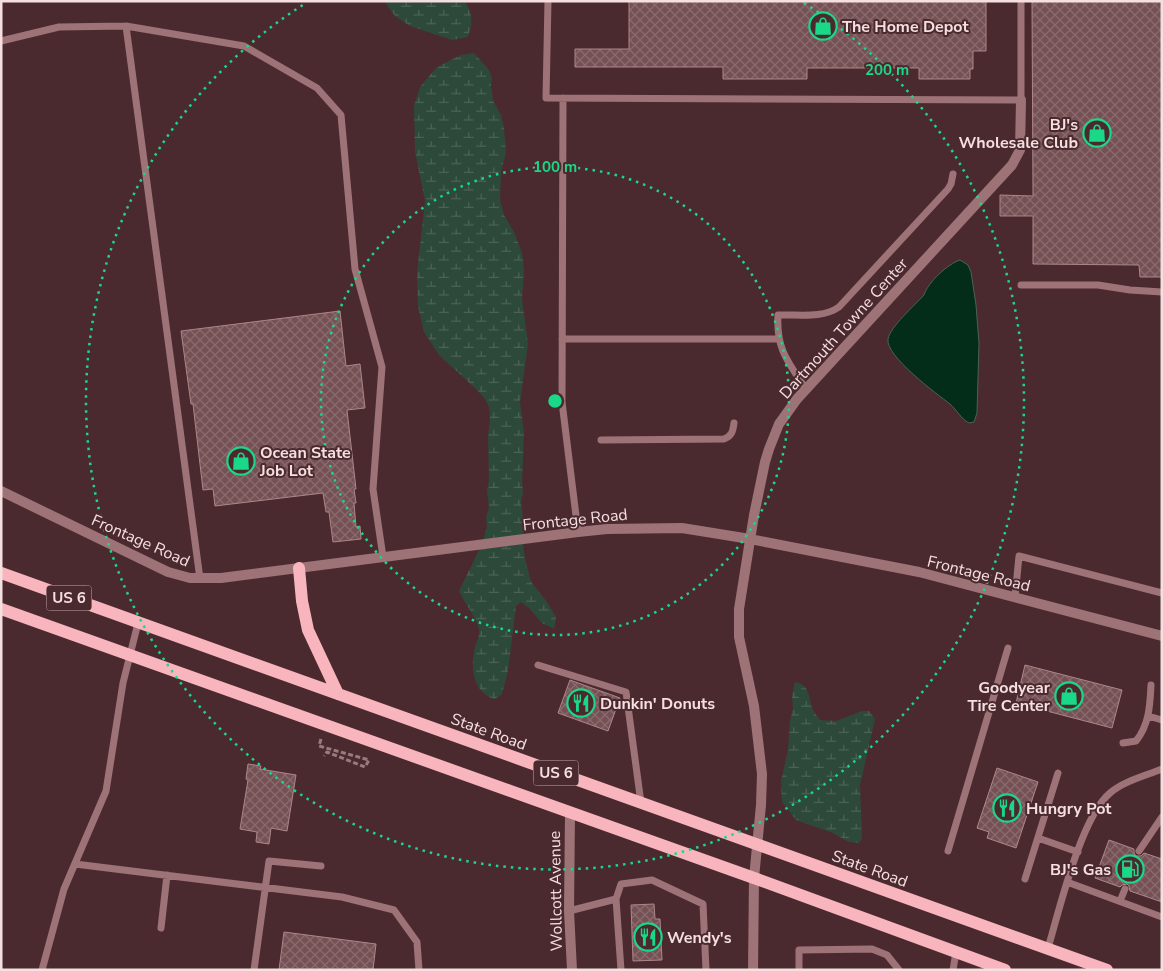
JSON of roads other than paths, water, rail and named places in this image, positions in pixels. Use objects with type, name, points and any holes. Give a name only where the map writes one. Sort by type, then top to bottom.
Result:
[{"type":"main road","points":[[299,568],[302,601],[308,630],[338,694]]},
{"type":"main road","name":"State Road","points":[[1,573],[1107,970]]},
{"type":"main road","name":"US 6","points":[[1,609],[754,878],[1005,970]]},
{"type":"street","name":"Dartmouth Towne Center","points":[[753,970],[754,878],[762,792],[761,754],[752,692],[741,651],[738,622],[740,596],[750,539],[769,449],[779,424],[788,410],[1012,165],[1020,150],[1021,100]]},
{"type":"street","name":"Frontage Road","points":[[1,491],[168,572],[179,576],[200,579],[578,532],[630,528],[682,528],[750,539],[919,572],[1162,636]]},
{"type":"street","name":"Wollcott Avenue","points":[[570,813],[572,970]]},
{"type":"lane","points":[[548,1],[546,98],[1021,100],[1021,1]]},
{"type":"lane","points":[[1,41],[59,26],[126,26],[244,46],[317,88],[341,115],[355,269],[382,367],[373,489],[383,557]]},
{"type":"lane","points":[[126,26],[200,579]]},
{"type":"lane","points":[[563,98],[562,402],[578,532]]},
{"type":"lane","points":[[806,389],[785,357],[779,339],[778,315],[822,314],[839,307],[948,189],[953,174]]},
{"type":"lane","points":[[1021,285],[1098,284],[1130,290],[1162,292]]},
{"type":"lane","points":[[562,339],[779,339]]},
{"type":"lane","points":[[601,440],[724,439],[728,438],[732,433],[734,423]]},
{"type":"lane","points":[[1015,597],[1019,556],[1162,594]]},
{"type":"lane","points":[[42,970],[64,889],[106,791],[128,655],[138,623]]},
{"type":"lane","points":[[948,851],[1008,648]]},
{"type":"lane","points":[[538,666],[626,692],[641,803]]},
{"type":"lane","points":[[1123,743],[1136,741],[1142,733],[1148,716],[1151,685]]},
{"type":"lane","points":[[1148,716],[1162,720]]},
{"type":"lane","points":[[1048,948],[1067,882],[1093,815],[1108,794],[1162,769]]},
{"type":"lane","points":[[1025,879],[1058,773]]},
{"type":"lane","points":[[1139,851],[1162,817]]},
{"type":"lane","points":[[1038,838],[1078,852]]},
{"type":"lane","points":[[254,970],[269,861],[321,866]]},
{"type":"lane","points":[[75,864],[342,898],[394,910],[417,942],[418,970]]},
{"type":"lane","points":[[161,928],[167,876]]},
{"type":"lane","points":[[621,970],[616,899],[621,884],[652,880],[703,904],[706,970]]},
{"type":"lane","points":[[1067,882],[1162,917]]},
{"type":"lane","points":[[1120,902],[1124,889]]},
{"type":"lane","points":[[570,911],[616,899]]},
{"type":"lane","points":[[798,970],[798,950],[872,950],[888,956],[898,970]]},
{"type":"lane","points":[[953,970],[956,952]]},
{"type":"place","name":"The Home Depot","points":[[823,26]]},
{"type":"place","name":"BJ's Wholesale Club","points":[[1097,133]]},
{"type":"place","name":"Ocean State Job Lot","points":[[241,461]]},
{"type":"place","name":"Goodyear Tire Center","points":[[1069,696]]},
{"type":"place","name":"Dunkin' Donuts","points":[[581,703]]},
{"type":"place","name":"Hungry Pot","points":[[1007,808]]},
{"type":"place","name":"BJ's Gas","points":[[1130,869]]},
{"type":"place","name":"Wendy's","points":[[648,937]]}]
